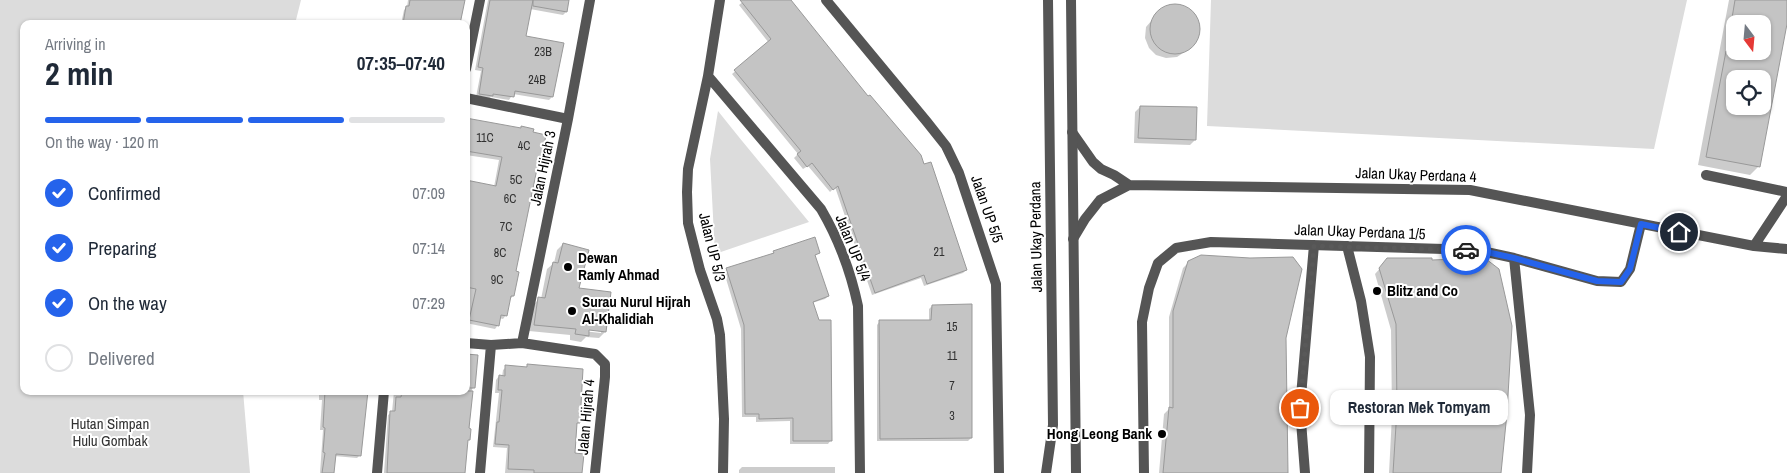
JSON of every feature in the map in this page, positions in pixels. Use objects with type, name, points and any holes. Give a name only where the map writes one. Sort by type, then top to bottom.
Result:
[{"type":"street","points":[[470,49],[480,0]]},
{"type":"street","name":"Jalan Hijrah 3","points":[[522,342],[568,119],[590,0]]},
{"type":"street","name":"Jalan UP 5/3","points":[[720,0],[708,76],[688,169],[686,192],[688,223],[720,334],[724,419],[723,473]]},
{"type":"street","name":"Jalan UP 5/5","points":[[826,0],[927,122],[950,153],[959,173],[996,284],[999,473]]},
{"type":"street","name":"Jalan Ukay Perdana","points":[[1046,473],[1053,425],[1048,0]]},
{"type":"street","points":[[1071,0],[1076,473]]},
{"type":"street","name":"Jalan UP 5/4","points":[[708,76],[815,202],[830,224],[853,285],[858,306],[860,473]]},
{"type":"street","points":[[470,99],[568,119]]},
{"type":"street","points":[[1072,132],[1101,169],[1129,185]]},
{"type":"street","points":[[1706,175],[1787,192]]},
{"type":"street","name":"Jalan Ukay Perdana 4","points":[[1074,239],[1084,219],[1100,200],[1129,185],[1470,190],[1754,246],[1787,249]]},
{"type":"street","points":[[1754,246],[1787,196]]},
{"type":"street","name":"Jalan Ukay Perdana 1/5","points":[[1144,473],[1142,322],[1149,288],[1158,262],[1176,248],[1211,242],[1477,250],[1514,258],[1597,281],[1621,282],[1630,269],[1641,224]]},
{"type":"street","points":[[1305,473],[1300,408],[1314,246]]},
{"type":"street","points":[[1346,246],[1361,301],[1370,357],[1369,473]]},
{"type":"street","points":[[1514,258],[1530,415],[1527,473]]},
{"type":"street","points":[[470,343],[491,345],[522,342]]},
{"type":"street","name":"Jalan Hijrah 4","points":[[522,342],[595,354],[605,364],[595,473]]},
{"type":"street","points":[[480,473],[491,345]]},
{"type":"street","points":[[377,473],[384,395]]},
{"type":"green space","name":"Hutan Simpan Hulu Gombak","points":[[0,0],[301,0],[296,20],[20,20],[20,395],[243,395],[250,473],[0,473]]},
{"type":"green space","points":[[1211,0],[1687,0],[1654,149],[1207,126]]},
{"type":"green space","points":[[718,111],[809,222],[715,254],[710,159]]},
{"type":"building","points":[[410,0],[465,0],[461,20],[404,20],[406,6],[409,6]]},
{"type":"building","points":[[490,0],[533,0],[526,36],[564,43],[553,97],[515,91],[514,97],[479,94],[483,68],[478,67]]},
{"type":"building","points":[[533,0],[569,0],[567,12],[533,6]]},
{"type":"building","points":[[740,0],[791,0],[868,96],[870,95],[921,155],[924,164],[931,162],[967,270],[927,284],[924,275],[875,293],[838,186],[833,190],[812,163],[807,167],[797,154],[801,151],[734,70],[771,39]]},
{"type":"building","points":[[1735,0],[1787,0],[1787,24],[1771,109],[1771,70],[1726,70],[1726,115],[1770,115],[1760,167],[1706,157],[1726,51],[1726,60],[1771,60],[1771,15],[1732,15]]},
{"type":"building","points":[[1175,4],[1184,6],[1195,15],[1200,29],[1198,38],[1189,49],[1175,54],[1166,52],[1155,43],[1150,29],[1152,20],[1161,9]]},
{"type":"building","points":[[1140,106],[1197,107],[1196,140],[1138,138]]},
{"type":"building","points":[[470,119],[521,128],[521,126],[534,129],[533,132],[546,135],[540,165],[538,164],[516,271],[519,272],[514,296],[511,296],[507,316],[501,315],[499,326],[470,320],[476,289],[470,288],[470,181],[496,186],[502,157],[470,152]]},
{"type":"building","points":[[815,237],[820,253],[815,255],[829,296],[813,302],[819,320],[831,320],[832,441],[793,441],[793,418],[759,419],[759,414],[745,414],[744,325],[726,268],[774,253],[773,251]]},
{"type":"building","name":"Surau Nurul Hijrah Al-Khalidiah","points":[[563,243],[589,250],[579,288],[611,292],[606,332],[589,330],[589,336],[575,334],[576,329],[534,325],[538,297],[545,298],[553,262],[558,263]]},
{"type":"building","points":[[1201,255],[1250,258],[1293,257],[1302,269],[1286,338],[1288,473],[1163,473],[1169,407],[1173,408],[1173,311],[1188,261]]},
{"type":"building","points":[[1387,258],[1432,258],[1432,260],[1481,258],[1486,259],[1499,269],[1512,326],[1507,413],[1501,473],[1393,473],[1397,409],[1396,324],[1379,268]]},
{"type":"building","points":[[972,304],[972,438],[880,439],[879,320],[931,320],[932,305]]},
{"type":"building","points":[[470,354],[478,355],[475,388],[470,388]]},
{"type":"building","points":[[527,364],[583,369],[580,423],[577,423],[575,453],[584,454],[582,473],[534,473],[534,470],[508,469],[509,445],[495,444],[502,390],[498,390],[499,375],[505,376],[505,365],[527,367]]},
{"type":"building","points":[[470,391],[473,391],[469,428],[471,429],[470,440],[468,440],[465,473],[387,473],[390,411],[395,411],[396,397],[401,397],[401,395],[470,395]]},
{"type":"building","points":[[325,395],[368,395],[361,456],[336,454],[334,473],[322,473],[325,453],[323,452],[325,428],[323,427]]},
{"type":"way so far","points":[[1300,408],[1314,246],[1466,250]]},
{"type":"place","name":"Dewan Ramly Ahmad","points":[[568,267]]},
{"type":"place","name":"Blitz and Co","points":[[1377,291]]},
{"type":"place","name":"Surau Nurul Hijrah Al-Khalidiah","points":[[572,311]]},
{"type":"place","name":"Restoran Mek Tomyam","points":[[1300,408]]},
{"type":"place","name":"Hong Leong Bank","points":[[1162,434]]},
{"type":"route","points":[[1466,250],[1477,250],[1514,258],[1597,281],[1621,282],[1630,269],[1641,224],[1679,232]]}]
